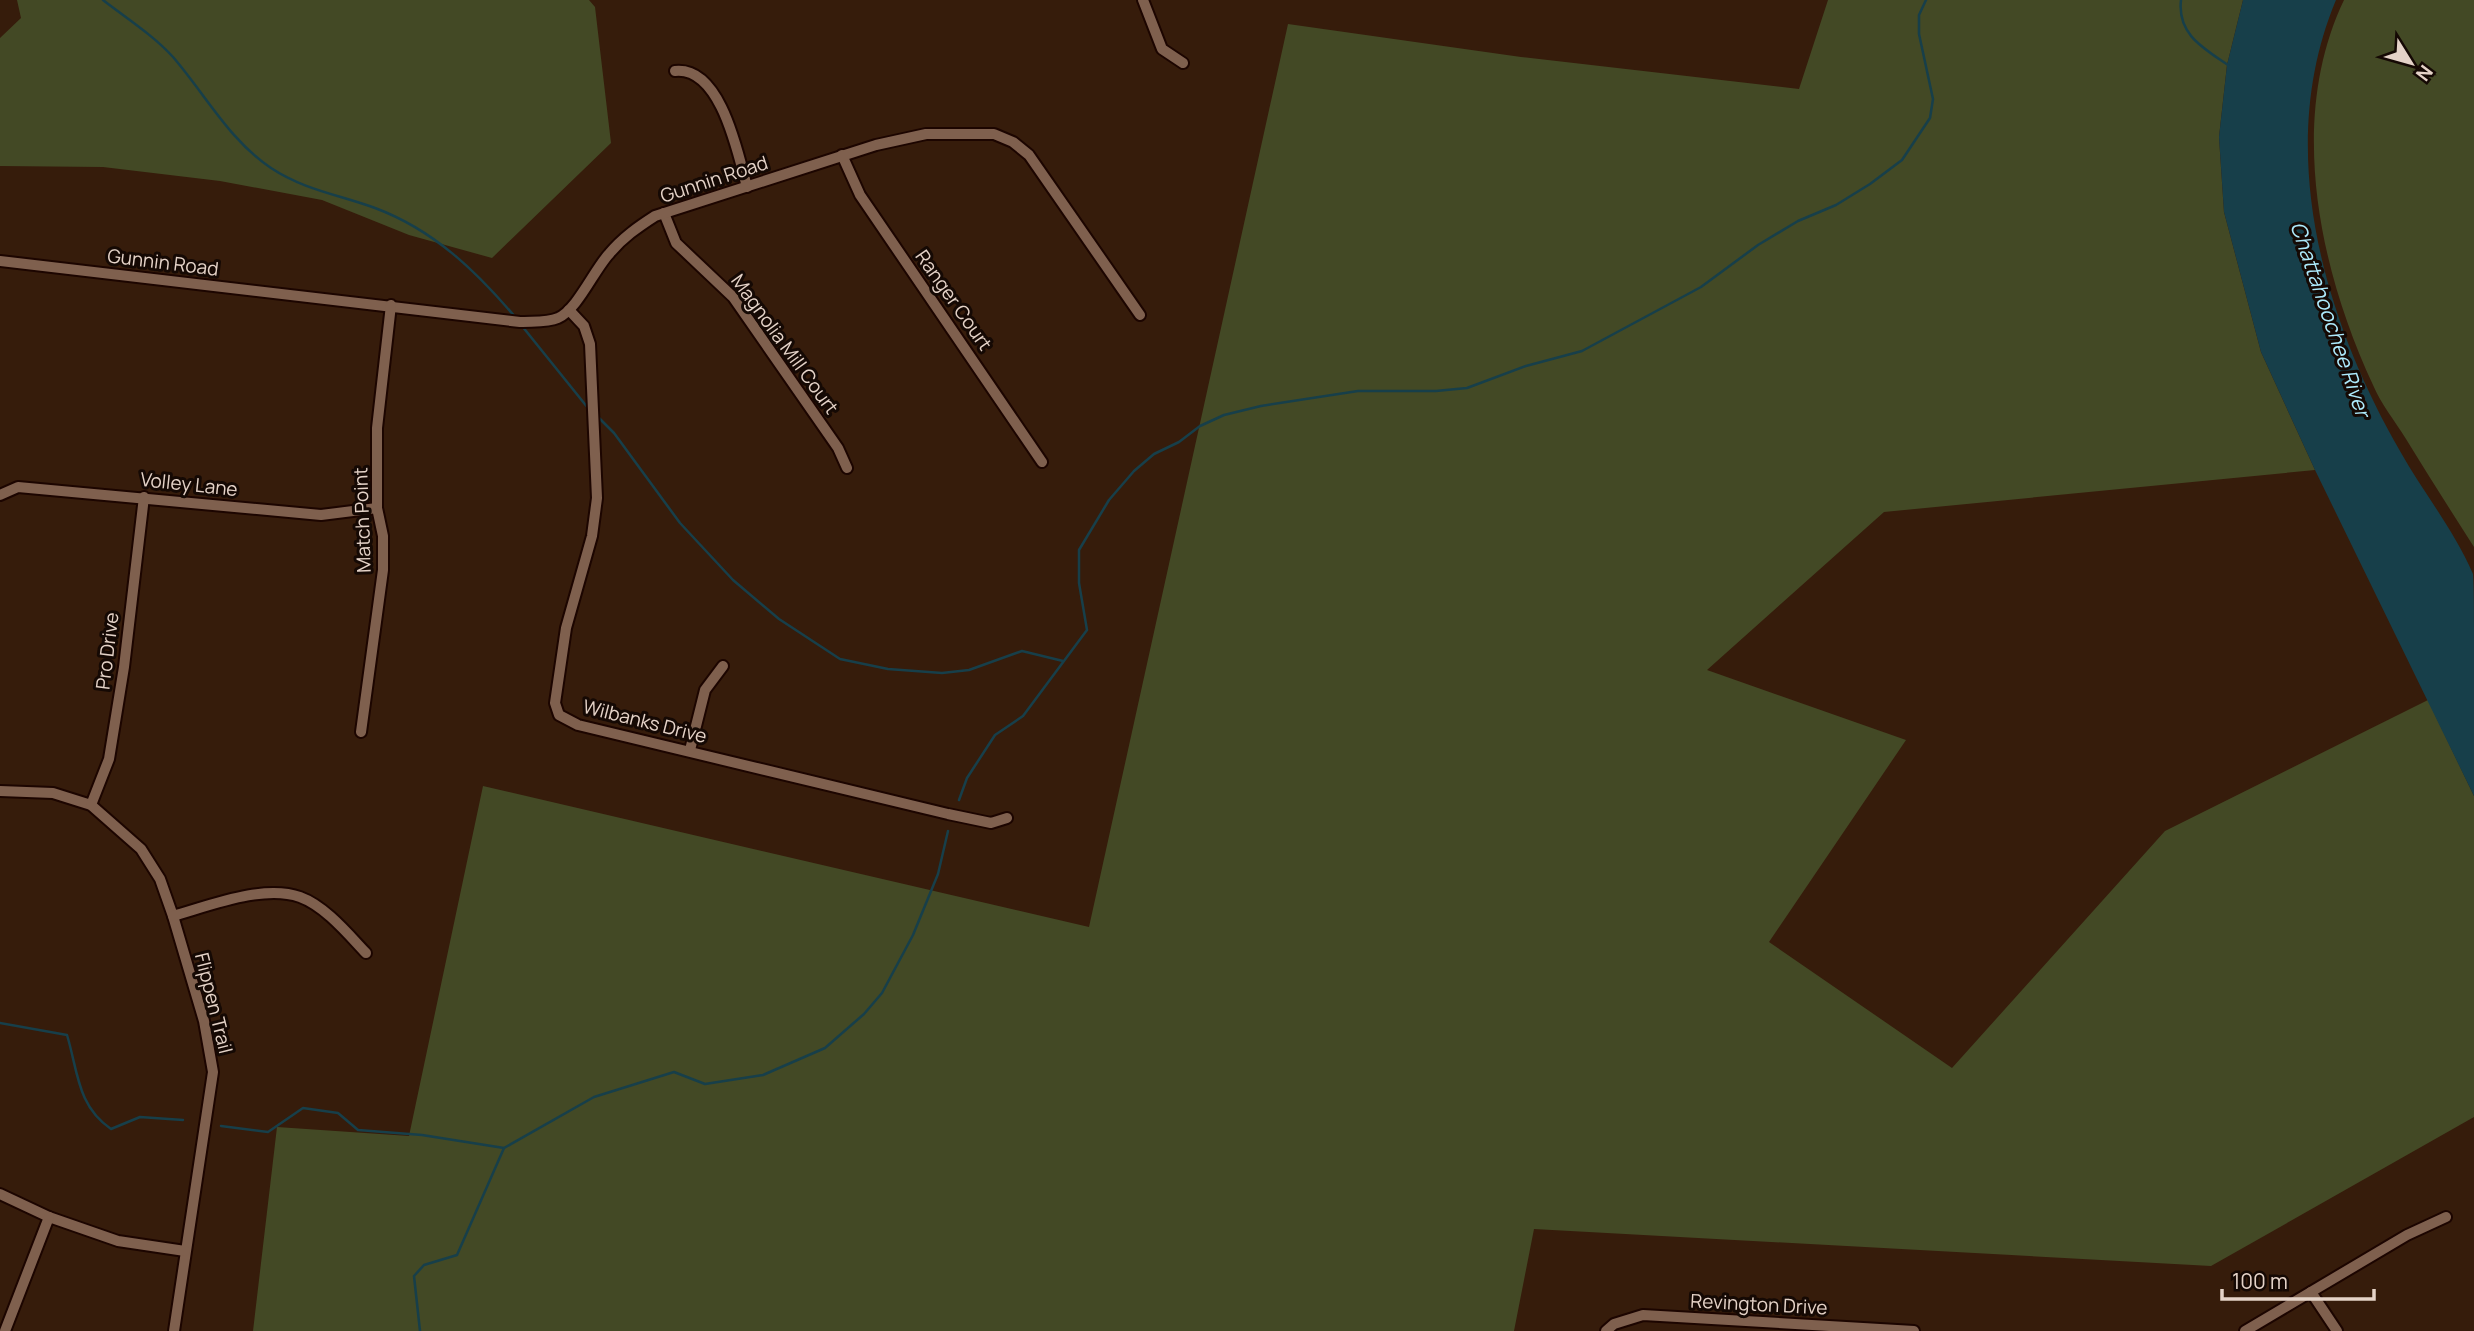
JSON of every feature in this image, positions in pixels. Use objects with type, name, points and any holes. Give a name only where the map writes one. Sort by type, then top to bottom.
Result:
[{"type":"street","points":[[1143,0],[1143,8],[1162,49],[1183,63]]},
{"type":"street","points":[[675,71],[684,70],[702,79],[720,102],[747,187]]},
{"type":"street","name":"Gunnin Road","points":[[0,261],[520,322],[559,317],[569,310],[608,254],[629,233],[664,213],[842,155],[926,134],[994,134],[1013,142],[1029,155],[1140,315]]},
{"type":"street","name":"Ranger Court","points":[[842,155],[860,195],[1042,462]]},
{"type":"street","name":"Magnolia Mill Court","points":[[664,213],[676,243],[733,297],[838,448],[846,468]]},
{"type":"street","name":"Match Point","points":[[361,732],[383,570],[383,536],[377,508],[377,428],[391,305]]},
{"type":"street","name":"Wilbanks Drive","points":[[569,310],[584,326],[590,344],[597,498],[592,536],[566,628],[555,703],[559,715],[578,725],[991,823],[1007,818]]},
{"type":"street","name":"Volley Lane","points":[[0,495],[18,487],[321,515],[377,508]]},
{"type":"street","name":"Pro Drive","points":[[91,805],[111,746],[124,667],[144,497]]},
{"type":"street","points":[[690,750],[705,690],[723,666]]},
{"type":"street","name":"Flippen Trail","points":[[0,791],[53,793],[91,805],[141,849],[160,879],[173,916],[204,1021],[213,1072],[174,1331]]},
{"type":"street","points":[[173,916],[256,893],[300,897],[331,919],[366,953]]},
{"type":"street","points":[[0,1194],[49,1217],[118,1241],[185,1251]]},
{"type":"street","points":[[5,1331],[49,1217]]},
{"type":"street","points":[[2245,1331],[2407,1235],[2445,1217]]},
{"type":"street","points":[[2311,1292],[2337,1331]]},
{"type":"street","name":"Revington Drive","points":[[1606,1331],[1614,1324],[1643,1315],[1758,1326],[1914,1331]]},
{"type":"green space","points":[[17,0],[589,0],[595,7],[611,143],[492,258],[409,235],[322,200],[220,181],[103,167],[0,166],[0,38],[21,18]]},
{"type":"green space","points":[[1828,0],[2243,0],[2227,65],[2219,137],[2224,212],[2261,352],[2315,470],[1884,512],[1707,670],[1906,740],[1769,942],[1952,1068],[2165,831],[2428,700],[2474,796],[2474,1117],[2211,1266],[1534,1229],[1514,1331],[253,1331],[277,1127],[409,1136],[483,786],[1089,927],[1288,24],[1521,57],[1799,89]]},
{"type":"green space","points":[[2344,0],[2474,0],[2474,547],[2376,392],[2354,340],[2325,244],[2317,194],[2314,144],[2317,94],[2327,46]]},
{"type":"water","name":"Chattahoochee River","points":[[2243,0],[2336,0],[2318,56],[2309,114],[2309,172],[2316,231],[2330,288],[2349,345],[2373,399],[2400,451],[2457,542],[2473,574],[2474,796],[2315,470],[2261,352],[2224,212],[2219,137],[2227,65]]},
{"type":"waterway","points":[[103,0],[173,57],[230,131],[256,157],[296,182],[375,208],[416,228],[469,268],[516,318]]},
{"type":"waterway","points":[[959,800],[967,778],[995,735],[1023,716],[1087,630],[1079,583],[1079,550],[1109,500],[1134,471],[1154,454],[1224,415],[1261,406],[1358,391],[1436,391],[1467,388],[1526,366],[1582,351],[1701,287],[1758,245],[1798,221],[1836,205],[1902,160],[1930,118],[1933,99],[1919,34],[1919,15],[1926,0]]},
{"type":"waterway","points":[[2181,0],[2183,22],[2188,31],[2201,46],[2228,65]]},
{"type":"waterway","points":[[522,326],[588,408]]},
{"type":"waterway","points":[[598,417],[614,433],[680,523],[733,580],[779,619],[840,659],[888,669],[942,673],[969,670],[1022,651],[1063,661]]},
{"type":"waterway","points":[[420,1331],[414,1276],[424,1265],[457,1255],[504,1148],[594,1097],[674,1072],[705,1084],[763,1075],[825,1048],[864,1014],[882,993],[913,935],[938,874],[948,831]]},
{"type":"waterway","points":[[0,1023],[67,1035],[85,1099],[91,1110],[111,1129],[140,1117],[183,1120]]},
{"type":"waterway","points":[[221,1126],[268,1132],[303,1108],[338,1113],[358,1130],[422,1135],[504,1148]]}]
